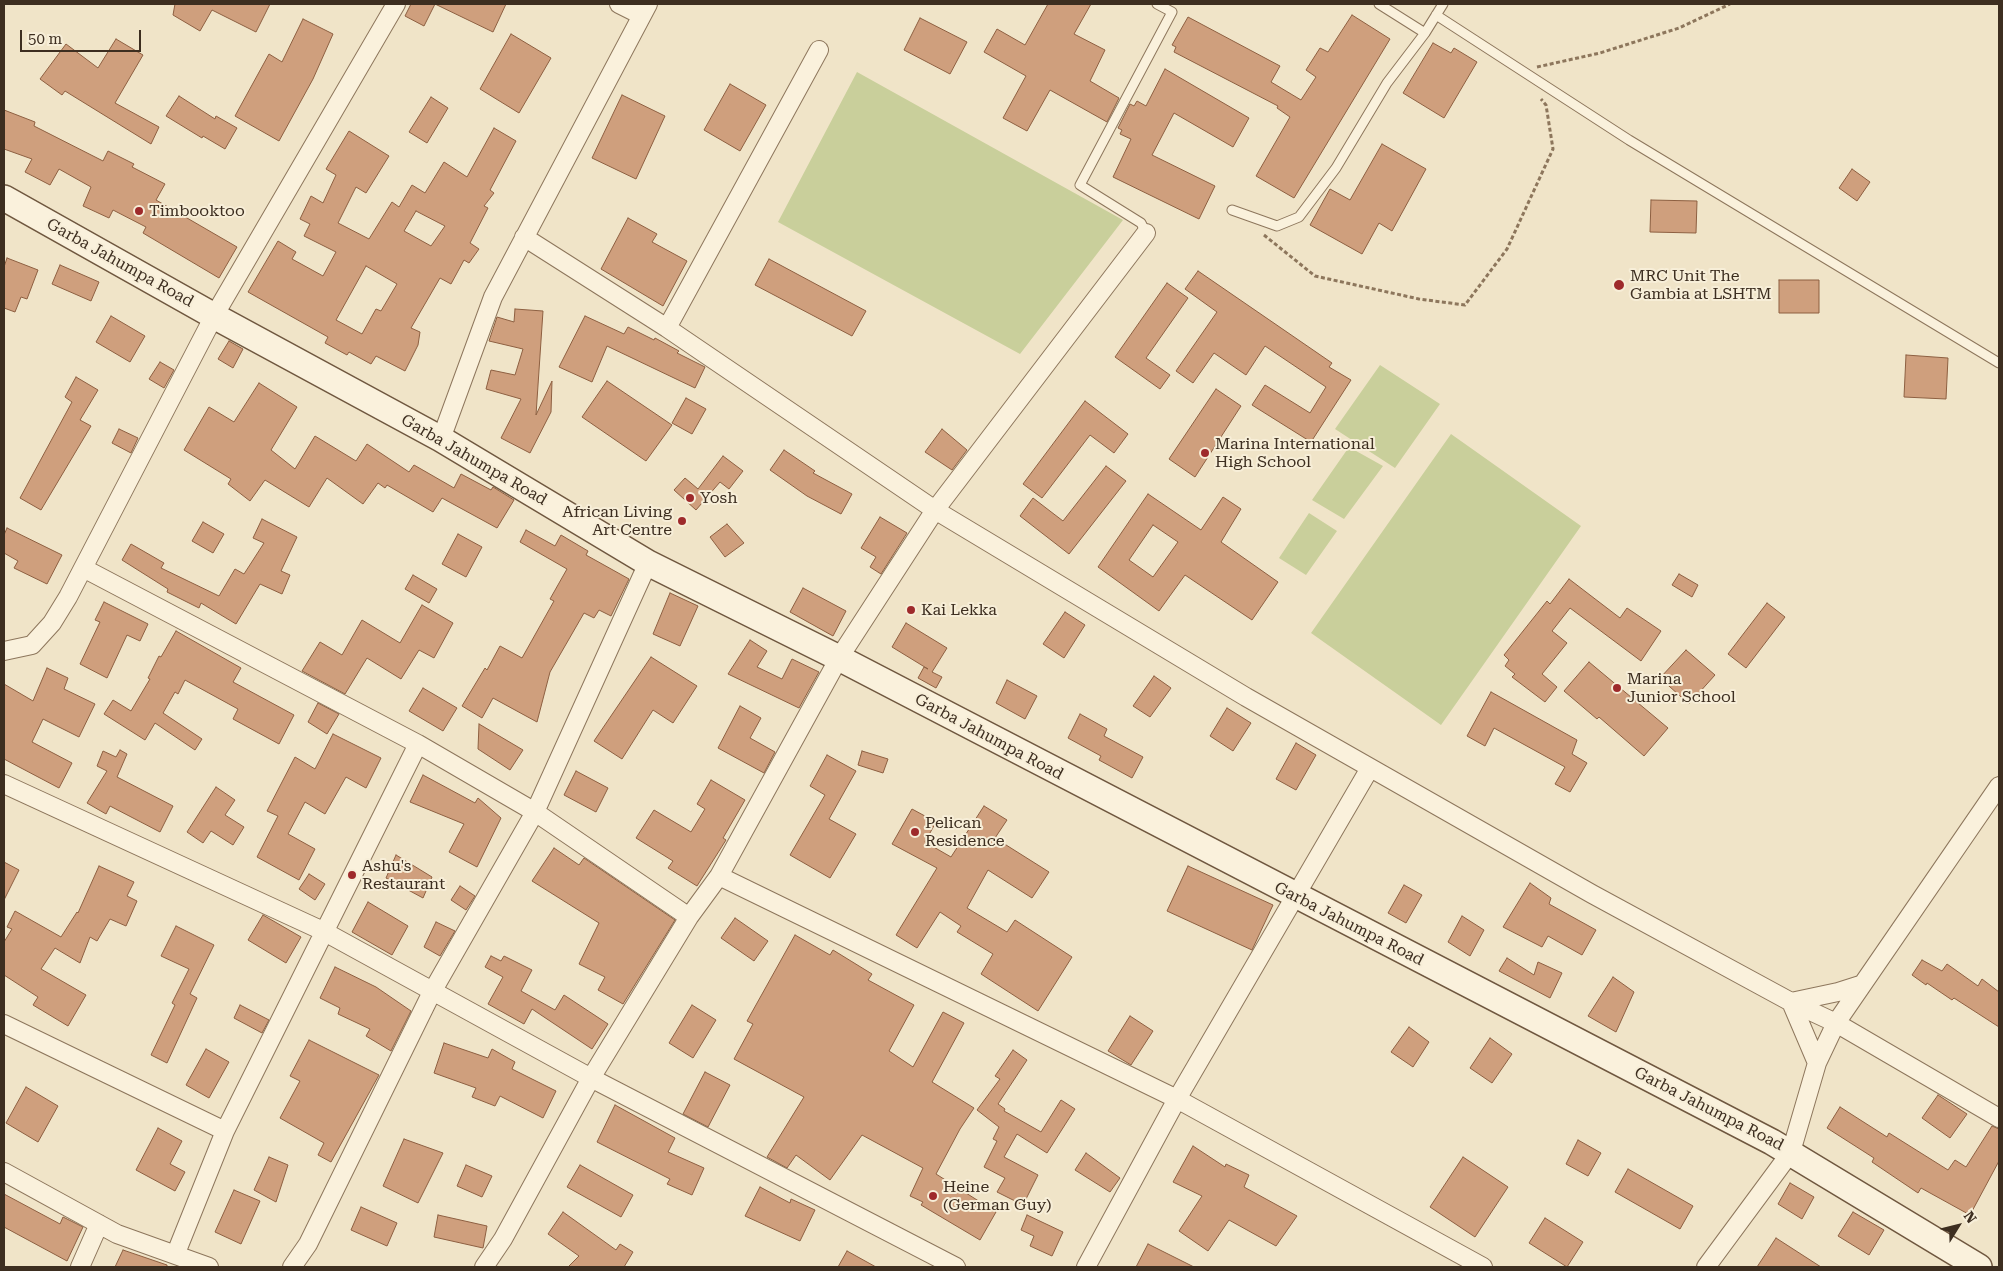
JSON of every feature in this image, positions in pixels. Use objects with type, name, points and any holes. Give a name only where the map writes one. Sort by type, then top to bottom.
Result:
[{"type":"street","points":[[4,651],[32,645],[52,623],[84,569],[214,316],[396,4]]},
{"type":"street","points":[[441,439],[493,297],[644,9],[619,4]]},
{"type":"street","points":[[667,328],[819,50]]},
{"type":"street","name":"Garba Jahumpa Road","points":[[4,198],[214,316],[441,439],[648,563],[839,658],[1791,1152],[1980,1267]]},
{"type":"street","points":[[484,1267],[503,1239],[591,1078],[689,916],[719,876],[839,658],[935,510],[1146,233]]},
{"type":"street","points":[[524,237],[667,328],[935,510],[1246,697],[1592,894],[1790,1002],[1836,1023],[1999,1118]]},
{"type":"street","points":[[292,1267],[308,1244],[336,1189],[432,992],[535,812],[648,563]]},
{"type":"street","points":[[84,569],[418,744],[535,812],[689,916]]},
{"type":"street","points":[[176,1254],[225,1131],[323,931],[418,744]]},
{"type":"street","points":[[1086,1267],[1177,1099],[1370,768]]},
{"type":"street","points":[[4,784],[323,931],[591,1078],[956,1267]]},
{"type":"street","points":[[1706,1267],[1791,1152],[1817,1063],[1836,1023],[1999,786]]},
{"type":"street","points":[[719,876],[1177,1099],[1483,1267]]},
{"type":"street","points":[[1790,1002],[1838,992],[1862,984]]},
{"type":"street","points":[[1790,1002],[1817,1063]]},
{"type":"street","points":[[4,1024],[225,1131]]},
{"type":"street","points":[[4,1172],[117,1234],[209,1267]]},
{"type":"street","points":[[80,1267],[99,1224]]},
{"type":"lane","points":[[1146,233],[1141,222],[1080,185],[1172,12],[1157,4]]},
{"type":"lane","points":[[1379,4],[1425,33]]},
{"type":"lane","points":[[1232,210],[1277,226],[1299,217],[1336,168],[1387,82],[1425,33],[1443,4]]},
{"type":"lane","points":[[1436,15],[1629,140],[1999,363]]},
{"type":"path","points":[[1259,232],[1315,276],[1419,298],[1465,305],[1507,249],[1553,149],[1546,105],[1521,70],[1600,53],[1679,28],[1730,4]]},
{"type":"green space","points":[[857,72],[1123,220],[1020,354],[778,222]]},
{"type":"green space","points":[[1380,365],[1440,404],[1395,468],[1335,429]]},
{"type":"green space","points":[[1451,434],[1581,526],[1441,725],[1311,633]]},
{"type":"green space","points":[[1349,447],[1383,466],[1344,519],[1312,500]]},
{"type":"green space","points":[[1309,513],[1337,531],[1306,575],[1279,558]]},
{"type":"building","points":[[175,4],[270,4],[256,32],[212,10],[200,31],[173,15]]},
{"type":"building","points":[[411,4],[435,4],[424,26],[405,16]]},
{"type":"building","points":[[435,4],[506,4],[493,32]]},
{"type":"building","points":[[1048,4],[1091,4],[1074,34],[1105,50],[1090,81],[1119,98],[1107,122],[1050,90],[1027,131],[1003,118],[1026,76],[984,52],[997,29],[1025,45]]},
{"type":"building","points":[[1352,15],[1390,39],[1294,198],[1256,176],[1290,117],[1277,108],[1278,106],[1174,52],[1176,47],[1172,45],[1188,17],[1280,66],[1271,82],[1301,100],[1316,77],[1306,70],[1320,48],[1328,52]]},
{"type":"building","points":[[920,18],[967,42],[950,74],[904,50]]},
{"type":"building","points":[[303,19],[333,34],[313,79],[279,141],[235,116],[269,54],[282,62]]},
{"type":"building","points":[[511,34],[551,58],[519,113],[480,89]]},
{"type":"building","points":[[116,39],[143,55],[115,103],[159,127],[151,144],[65,91],[62,95],[40,79],[66,44],[98,68]]},
{"type":"building","points":[[1433,43],[1451,53],[1454,48],[1477,62],[1444,118],[1403,93]]},
{"type":"building","points":[[1165,69],[1249,118],[1233,147],[1174,113],[1152,155],[1215,186],[1199,219],[1113,177],[1131,139],[1120,134],[1122,130],[1118,128],[1130,104],[1134,106],[1137,101],[1146,106]]},
{"type":"building","points":[[730,84],[766,105],[740,151],[704,130]]},
{"type":"building","points":[[622,95],[665,116],[636,179],[592,158]]},
{"type":"building","points":[[179,96],[215,119],[216,116],[237,128],[225,149],[203,136],[202,138],[166,116]]},
{"type":"building","points":[[431,97],[448,108],[427,143],[409,132]]},
{"type":"building","points":[[4,110],[35,122],[34,126],[103,161],[108,151],[134,164],[132,167],[165,184],[156,200],[237,247],[219,278],[143,233],[146,227],[113,210],[109,218],[83,206],[91,187],[59,169],[50,185],[25,172],[32,159],[4,149]]},
{"type":"building","points":[[494,128],[516,141],[490,190],[494,193],[484,206],[488,208],[470,243],[479,249],[469,263],[464,260],[451,284],[440,278],[411,328],[420,332],[418,345],[405,371],[376,356],[371,364],[349,352],[347,355],[325,343],[328,337],[248,292],[278,241],[296,252],[292,259],[323,276],[336,252],[304,236],[310,224],[300,219],[311,196],[323,203],[336,175],[326,169],[349,131],[389,156],[366,193],[356,187],[338,223],[369,239],[392,202],[399,207],[412,185],[425,193],[444,162],[467,177]],"holes":[[[416,211],[445,226],[431,246],[404,231]],[[366,266],[397,284],[381,311],[376,309],[362,334],[336,320]]]},
{"type":"building","points":[[1382,144],[1426,169],[1392,231],[1379,223],[1362,254],[1310,225],[1330,189],[1350,200]]},
{"type":"building","points":[[1852,169],[1870,182],[1857,201],[1839,188]]},
{"type":"building","points":[[1651,200],[1697,201],[1696,233],[1650,232]]},
{"type":"building","points":[[628,218],[657,234],[652,242],[687,261],[663,306],[601,269]]},
{"type":"building","points":[[7,258],[38,270],[27,299],[21,297],[15,312],[4,308],[4,267]]},
{"type":"building","points":[[769,259],[866,311],[852,336],[755,285]]},
{"type":"building","points":[[60,265],[99,282],[91,301],[52,284]]},
{"type":"building","points":[[1198,271],[1332,363],[1329,367],[1351,380],[1311,442],[1252,405],[1265,385],[1310,413],[1326,387],[1265,346],[1246,375],[1214,353],[1193,383],[1176,371],[1217,312],[1185,289]]},
{"type":"building","points":[[1779,280],[1819,280],[1819,313],[1779,313]]},
{"type":"building","points":[[1167,283],[1188,298],[1146,358],[1170,375],[1160,389],[1115,357]]},
{"type":"building","points":[[515,309],[543,311],[536,415],[552,381],[551,412],[530,453],[501,438],[521,399],[486,389],[491,370],[515,375],[523,349],[489,341],[497,317],[514,322]]},
{"type":"building","points":[[111,316],[145,336],[130,362],[96,342]]},
{"type":"building","points":[[585,316],[624,334],[628,327],[654,340],[655,338],[679,351],[677,353],[705,367],[695,388],[607,346],[592,382],[559,367]]},
{"type":"building","points":[[229,341],[243,349],[233,368],[218,359]]},
{"type":"building","points":[[1906,355],[1948,358],[1946,399],[1904,397]]},
{"type":"building","points":[[160,362],[174,370],[164,388],[149,379]]},
{"type":"building","points":[[76,377],[98,390],[80,420],[91,426],[41,510],[20,498],[72,402],[65,397]]},
{"type":"building","points":[[607,381],[672,425],[646,461],[582,417]]},
{"type":"building","points":[[259,383],[297,407],[271,450],[295,469],[315,436],[356,461],[367,444],[409,472],[414,465],[454,488],[461,474],[491,490],[493,487],[514,500],[497,528],[442,498],[433,512],[387,485],[385,488],[378,483],[363,504],[327,478],[309,507],[265,480],[250,501],[228,484],[231,479],[184,450],[209,407],[234,422]]},
{"type":"building","points":[[1216,389],[1241,406],[1195,477],[1169,459]]},
{"type":"building","points":[[686,398],[706,409],[692,434],[672,423]]},
{"type":"building","points":[[1085,401],[1128,434],[1114,453],[1090,435],[1042,498],[1023,484]]},
{"type":"building","points":[[119,429],[138,438],[131,453],[112,443]]},
{"type":"building","points":[[942,429],[967,450],[952,470],[925,452]]},
{"type":"building","points":[[784,450],[815,471],[813,473],[852,494],[841,514],[807,496],[770,470]]},
{"type":"building","points":[[723,456],[743,471],[729,489],[720,482],[696,510],[674,490],[685,478],[698,489]]},
{"type":"building","points":[[1106,466],[1126,481],[1069,554],[1020,516],[1033,498],[1063,521]]},
{"type":"building","points":[[1148,494],[1201,530],[1223,497],[1241,509],[1221,542],[1278,582],[1252,620],[1185,575],[1159,611],[1098,567]],"holes":[[[1153,525],[1178,542],[1153,577],[1129,560]]]},
{"type":"building","points":[[880,517],[907,533],[881,574],[870,567],[876,557],[861,548]]},
{"type":"building","points":[[262,519],[297,537],[281,571],[290,575],[282,594],[260,584],[236,624],[201,603],[199,608],[167,592],[168,589],[122,560],[131,544],[164,563],[161,568],[219,596],[235,569],[244,574],[264,543],[253,538]]},
{"type":"building","points":[[203,522],[224,534],[213,553],[192,541]]},
{"type":"building","points":[[727,524],[744,543],[725,557],[710,537]]},
{"type":"building","points":[[7,528],[62,555],[47,584],[14,568],[18,561],[4,553],[4,535]]},
{"type":"building","points":[[526,530],[555,546],[561,535],[588,551],[586,555],[629,579],[611,616],[599,610],[594,618],[584,613],[550,672],[537,722],[493,698],[482,718],[462,706],[485,668],[487,670],[500,646],[522,658],[554,601],[550,599],[567,569],[520,542]]},
{"type":"building","points":[[458,534],[482,547],[466,577],[442,564]]},
{"type":"building","points":[[1679,574],[1698,585],[1692,597],[1672,585]]},
{"type":"building","points":[[413,575],[437,589],[429,603],[405,589]]},
{"type":"building","points":[[1569,579],[1620,618],[1627,608],[1661,631],[1641,661],[1570,608],[1552,631],[1567,643],[1542,674],[1557,687],[1545,702],[1512,677],[1515,674],[1505,666],[1509,660],[1504,655],[1547,601],[1550,604]]},
{"type":"building","points":[[803,588],[846,611],[833,636],[790,612]]},
{"type":"building","points":[[670,593],[698,606],[680,646],[653,634]]},
{"type":"building","points":[[104,602],[148,624],[140,641],[127,635],[107,678],[80,664],[100,622],[95,620]]},
{"type":"building","points":[[1767,603],[1785,617],[1746,668],[1728,654]]},
{"type":"building","points":[[422,605],[453,623],[434,658],[419,650],[401,679],[367,658],[345,694],[302,671],[320,642],[342,655],[362,620],[400,643]]},
{"type":"building","points":[[1065,612],[1085,625],[1064,658],[1043,644]]},
{"type":"building","points":[[906,623],[947,648],[932,672],[942,677],[936,688],[918,678],[924,667],[928,669],[892,647]]},
{"type":"building","points":[[176,631],[241,668],[233,682],[294,715],[279,744],[233,719],[238,709],[185,680],[178,694],[175,692],[163,713],[202,739],[195,750],[155,723],[145,740],[104,714],[113,700],[131,711],[150,679],[148,678],[159,656],[161,657]]},
{"type":"building","points":[[750,640],[767,651],[757,667],[782,679],[792,659],[819,672],[799,708],[728,674]]},
{"type":"building","points":[[1686,650],[1715,675],[1689,704],[1660,678]]},
{"type":"building","points":[[651,657],[697,686],[673,723],[653,710],[622,759],[594,741]]},
{"type":"building","points":[[1589,662],[1668,728],[1644,756],[1599,717],[1597,719],[1564,691]]},
{"type":"building","points":[[47,668],[68,678],[64,689],[95,704],[79,737],[43,719],[32,742],[72,763],[59,788],[4,759],[4,684],[33,701]]},
{"type":"building","points":[[1154,676],[1171,688],[1150,717],[1133,706]]},
{"type":"building","points":[[1007,680],[1037,696],[1025,719],[996,703]]},
{"type":"building","points":[[423,688],[457,708],[443,731],[409,711]]},
{"type":"building","points":[[1491,692],[1577,740],[1572,754],[1587,763],[1570,792],[1555,784],[1565,767],[1494,728],[1485,746],[1467,736]]},
{"type":"building","points":[[318,703],[339,714],[327,734],[308,722]]},
{"type":"building","points":[[740,706],[761,718],[750,738],[775,752],[764,773],[718,748]]},
{"type":"building","points":[[1227,708],[1251,723],[1233,751],[1210,736]]},
{"type":"building","points":[[1080,714],[1107,729],[1104,736],[1143,757],[1132,778],[1099,760],[1101,756],[1068,738]]},
{"type":"building","points":[[479,724],[523,750],[510,770],[478,749]]},
{"type":"building","points":[[333,734],[381,758],[366,788],[346,777],[325,814],[305,802],[288,834],[315,849],[299,880],[257,857],[278,816],[267,811],[295,757],[315,769]]},
{"type":"building","points":[[1296,743],[1316,755],[1296,790],[1276,779]]},
{"type":"building","points":[[120,750],[127,754],[117,777],[173,806],[160,832],[110,806],[106,814],[87,803],[107,771],[97,766],[103,751],[116,757]]},
{"type":"building","points":[[862,751],[888,759],[883,773],[858,765]]},
{"type":"building","points":[[827,755],[856,771],[829,819],[856,834],[830,878],[790,855],[825,795],[810,786]]},
{"type":"building","points":[[576,771],[608,788],[596,812],[564,795]]},
{"type":"building","points":[[423,775],[475,803],[478,798],[501,818],[477,867],[449,852],[464,824],[410,802]]},
{"type":"building","points":[[711,780],[745,800],[723,838],[726,840],[697,886],[668,868],[673,861],[636,838],[654,810],[691,832],[705,809],[697,804]]},
{"type":"building","points":[[216,787],[235,800],[225,815],[244,827],[233,845],[211,831],[203,843],[187,832]]},
{"type":"building","points":[[984,806],[1007,820],[995,838],[1049,872],[1032,898],[988,870],[967,908],[1007,932],[1015,920],[1072,957],[1038,1011],[981,974],[993,954],[957,932],[961,926],[940,912],[917,948],[896,935],[937,868],[892,844],[912,809],[936,822],[925,842],[951,857]]},
{"type":"building","points":[[554,848],[579,865],[584,858],[675,920],[623,1004],[598,990],[605,977],[579,964],[599,923],[532,881]]},
{"type":"building","points":[[396,855],[432,877],[423,898],[386,878]]},
{"type":"building","points":[[4,862],[19,870],[4,900]]},
{"type":"building","points":[[99,866],[134,882],[127,896],[137,901],[126,926],[110,919],[97,941],[90,937],[80,963],[55,948],[41,969],[86,995],[68,1026],[33,1005],[38,997],[4,975],[4,942],[12,929],[7,927],[15,911],[61,937],[78,913]]},
{"type":"building","points":[[1188,866],[1273,905],[1252,950],[1167,911]]},
{"type":"building","points":[[309,874],[325,884],[315,900],[299,889]]},
{"type":"building","points":[[1530,883],[1551,898],[1549,904],[1596,930],[1582,955],[1548,936],[1542,947],[1503,927]]},
{"type":"building","points":[[1404,885],[1422,895],[1406,923],[1388,913]]},
{"type":"building","points":[[460,886],[475,896],[466,910],[451,900]]},
{"type":"building","points":[[368,902],[408,926],[392,955],[352,932]]},
{"type":"building","points":[[263,915],[301,937],[286,963],[248,940]]},
{"type":"building","points":[[1462,916],[1484,930],[1470,956],[1448,942]]},
{"type":"building","points":[[735,918],[768,941],[754,961],[721,938]]},
{"type":"building","points":[[436,922],[455,931],[440,956],[424,947]]},
{"type":"building","points":[[176,926],[214,945],[190,994],[197,998],[167,1063],[151,1055],[175,1005],[172,1003],[189,969],[161,956]]},
{"type":"building","points":[[795,935],[830,955],[833,950],[872,974],[868,980],[914,1005],[889,1051],[913,1067],[943,1012],[964,1023],[932,1082],[974,1108],[960,1129],[936,1174],[996,1212],[980,1240],[921,1205],[923,1202],[910,1196],[923,1168],[862,1135],[830,1180],[796,1155],[787,1168],[767,1157],[804,1097],[734,1059],[753,1024],[747,1021]]},
{"type":"building","points":[[491,956],[501,961],[504,956],[532,970],[521,991],[555,1010],[564,995],[608,1024],[592,1049],[532,1009],[524,1024],[488,1004],[503,977],[485,967]]},
{"type":"building","points":[[1507,958],[1534,975],[1538,962],[1562,973],[1550,998],[1499,971]]},
{"type":"building","points":[[1922,960],[1942,971],[1947,964],[1978,986],[1982,979],[1999,992],[1999,1027],[1954,998],[1952,1000],[1912,975]]},
{"type":"building","points":[[335,967],[376,987],[411,1011],[391,1051],[366,1036],[370,1029],[338,1014],[340,1008],[320,998]]},
{"type":"building","points":[[1613,977],[1634,992],[1616,1032],[1588,1016]]},
{"type":"building","points":[[240,1005],[269,1020],[262,1033],[234,1018]]},
{"type":"building","points":[[692,1005],[716,1020],[693,1058],[669,1043]]},
{"type":"building","points":[[1130,1016],[1153,1031],[1131,1065],[1108,1051]]},
{"type":"building","points":[[1409,1027],[1429,1042],[1413,1067],[1391,1052]]},
{"type":"building","points":[[1490,1038],[1512,1054],[1492,1083],[1470,1068]]},
{"type":"building","points":[[309,1040],[379,1075],[331,1162],[318,1155],[324,1143],[280,1118],[300,1081],[290,1076]]},
{"type":"building","points":[[444,1043],[488,1058],[492,1049],[515,1062],[512,1069],[556,1091],[543,1118],[500,1096],[495,1106],[472,1097],[476,1088],[434,1073]]},
{"type":"building","points":[[206,1049],[229,1062],[209,1098],[186,1085]]},
{"type":"building","points":[[1013,1050],[1027,1060],[998,1104],[1005,1109],[1004,1111],[1041,1132],[1061,1100],[1075,1109],[1047,1153],[1017,1134],[1004,1157],[1038,1175],[1023,1205],[997,1192],[1005,1178],[984,1167],[997,1141],[993,1139],[999,1127],[977,1110],[1000,1079],[995,1076]]},
{"type":"building","points":[[705,1072],[730,1085],[708,1127],[683,1114]]},
{"type":"building","points":[[26,1087],[58,1106],[38,1142],[6,1123]]},
{"type":"building","points":[[1938,1095],[1967,1114],[1950,1138],[1922,1118]]},
{"type":"building","points":[[615,1105],[675,1138],[668,1152],[704,1168],[692,1195],[667,1184],[670,1179],[597,1142]]},
{"type":"building","points":[[1840,1107],[1887,1137],[1889,1133],[1948,1170],[1955,1160],[1966,1167],[1992,1126],[1999,1129],[1999,1161],[1970,1215],[1921,1188],[1918,1193],[1872,1162],[1874,1158],[1827,1128]]},
{"type":"building","points":[[158,1128],[182,1141],[170,1164],[185,1172],[175,1191],[136,1170]]},
{"type":"building","points":[[404,1139],[443,1153],[418,1203],[383,1186]]},
{"type":"building","points":[[1578,1140],[1601,1153],[1588,1176],[1566,1164]]},
{"type":"building","points":[[1193,1146],[1225,1167],[1226,1164],[1249,1175],[1244,1187],[1297,1216],[1276,1246],[1229,1220],[1208,1251],[1179,1231],[1202,1196],[1173,1182]]},
{"type":"building","points":[[1086,1153],[1120,1178],[1110,1192],[1075,1170]]},
{"type":"building","points":[[269,1157],[288,1165],[276,1202],[254,1190]]},
{"type":"building","points":[[1463,1157],[1508,1187],[1475,1237],[1430,1207]]},
{"type":"building","points":[[466,1165],[492,1176],[482,1197],[457,1186]]},
{"type":"building","points":[[580,1165],[633,1195],[621,1217],[567,1187]]},
{"type":"building","points":[[1628,1169],[1693,1206],[1680,1229],[1615,1192]]},
{"type":"building","points":[[1790,1183],[1814,1197],[1802,1219],[1778,1204]]},
{"type":"building","points":[[760,1187],[790,1203],[791,1199],[815,1210],[800,1241],[745,1216]]},
{"type":"building","points":[[234,1190],[260,1201],[241,1244],[215,1232]]},
{"type":"building","points":[[4,1194],[60,1224],[63,1217],[83,1227],[67,1261],[4,1227]]},
{"type":"building","points":[[361,1207],[397,1223],[387,1246],[351,1230]]},
{"type":"building","points":[[563,1212],[616,1250],[620,1244],[633,1252],[624,1267],[568,1267],[579,1256],[548,1234]]},
{"type":"building","points":[[1853,1212],[1884,1230],[1869,1255],[1838,1236]]},
{"type":"building","points":[[438,1215],[487,1226],[483,1248],[434,1237]]},
{"type":"building","points":[[1027,1215],[1063,1232],[1052,1256],[1030,1246],[1034,1236],[1021,1230]]},
{"type":"building","points":[[1545,1218],[1583,1242],[1567,1267],[1529,1243]]},
{"type":"building","points":[[1776,1238],[1821,1267],[1757,1267]]},
{"type":"building","points":[[1148,1244],[1194,1267],[1136,1267]]},
{"type":"building","points":[[123,1250],[167,1265],[167,1267],[115,1267]]},
{"type":"building","points":[[847,1251],[876,1267],[838,1267]]},
{"type":"place","name":"Timbooktoo","points":[[139,211]]},
{"type":"place","name":"MRC Unit The Gambia at LSHTM","points":[[1619,285]]},
{"type":"place","name":"Marina International High School","points":[[1205,453]]},
{"type":"place","name":"Yosh","points":[[690,498]]},
{"type":"place","name":"African Living Art Centre","points":[[682,521]]},
{"type":"place","name":"Kai Lekka","points":[[911,610]]},
{"type":"place","name":"Marina Junior School","points":[[1617,688]]},
{"type":"place","name":"Pelican Residence","points":[[915,832]]},
{"type":"place","name":"Ashu's Restaurant","points":[[352,875]]},
{"type":"place","name":"Heine (German Guy)","points":[[933,1196]]}]
